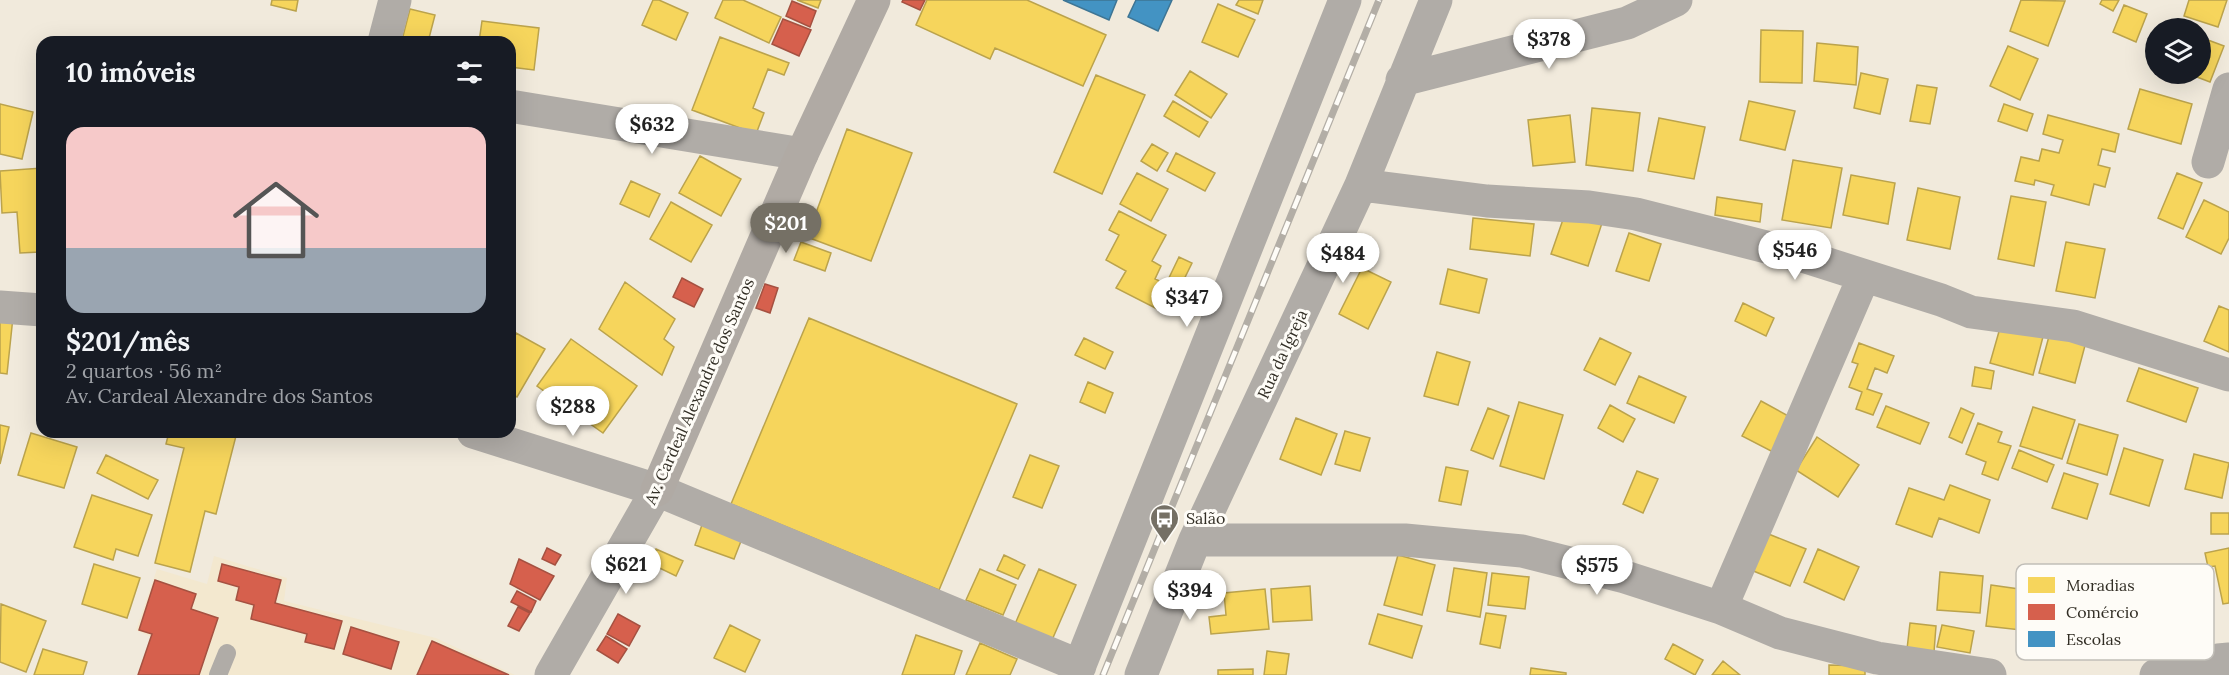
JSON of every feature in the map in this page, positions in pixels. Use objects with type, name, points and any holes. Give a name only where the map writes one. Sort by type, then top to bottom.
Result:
[{"type":"street","points":[[386,36],[395,0]]},
{"type":"street","name":"Av. Cardeal Alexandre dos Santos","points":[[551,675],[657,490],[802,154],[874,0]]},
{"type":"street","points":[[492,438],[657,490],[1078,670],[1344,0]]},
{"type":"street","name":"Rua da Igreja","points":[[1141,675],[1195,540],[1361,185],[1436,0]]},
{"type":"street","points":[[1402,80],[1627,23],[1676,0]]},
{"type":"street","points":[[2208,162],[2229,89]]},
{"type":"street","points":[[516,107],[802,154]]},
{"type":"street","points":[[1361,185],[1487,201],[1589,207],[1636,214],[1806,258],[1941,300],[1971,312],[2073,326],[2229,375]]},
{"type":"street","points":[[1721,608],[1864,276]]},
{"type":"street","points":[[0,307],[36,310]]},
{"type":"street","points":[[1195,540],[1405,540],[1522,551],[1625,577],[1721,608],[1780,633],[1877,657],[1990,675]]},
{"type":"street","points":[[2156,675],[2229,659]]},
{"type":"lane","points":[[218,675],[227,653]]},
{"type":"shaded area","points":[[214,556],[287,578],[284,601],[436,638],[515,675],[137,675],[151,637],[136,630],[157,569],[207,584]]},
{"type":"building: Moradias","points":[[272,0],[298,0],[296,11],[271,5]]},
{"type":"building: Moradias","points":[[653,0],[659,0],[688,13],[676,40],[642,25]]},
{"type":"building: Moradias","points":[[723,0],[743,0],[781,17],[769,43],[715,18]]},
{"type":"building: Moradias","points":[[797,0],[821,0],[818,8]]},
{"type":"building: Moradias","points":[[927,0],[1027,0],[1106,35],[1083,86],[995,48],[990,59],[916,25]]},
{"type":"building: Moradias","points":[[1239,0],[1263,0],[1258,14],[1236,5]]},
{"type":"building: Moradias","points":[[2021,0],[2065,1],[2048,46],[2010,31]]},
{"type":"building: Moradias","points":[[2102,0],[2119,0],[2113,11],[2100,4]]},
{"type":"building: Moradias","points":[[2189,0],[2227,0],[2218,27],[2211,25],[2211,18],[2184,16]]},
{"type":"building: Moradias","points":[[1218,4],[1255,20],[1238,57],[1202,42]]},
{"type":"building: Moradias","points":[[2124,5],[2147,14],[2136,42],[2113,32]]},
{"type":"building: Moradias","points":[[410,9],[435,15],[430,36],[403,36]]},
{"type":"building: Moradias","points":[[482,21],[539,28],[534,70],[516,68],[516,36],[480,36]]},
{"type":"building: Moradias","points":[[1761,30],[1803,31],[1802,83],[1760,82]]},
{"type":"building: Moradias","points":[[720,37],[789,63],[784,75],[768,69],[753,108],[764,113],[756,134],[692,110]]},
{"type":"building: Moradias","points":[[2211,41],[2224,46],[2211,79]]},
{"type":"building: Moradias","points":[[1817,43],[1858,47],[1856,85],[1814,81]]},
{"type":"building: Moradias","points":[[2008,46],[2038,59],[2020,100],[1990,86]]},
{"type":"building: Moradias","points":[[1190,71],[1227,94],[1211,118],[1175,95]]},
{"type":"building: Moradias","points":[[1861,73],[1888,79],[1880,114],[1854,108]]},
{"type":"building: Moradias","points":[[1096,75],[1145,95],[1102,194],[1054,172]]},
{"type":"building: Moradias","points":[[1917,85],[1937,88],[1930,124],[1910,121]]},
{"type":"building: Moradias","points":[[2140,89],[2192,104],[2181,144],[2128,129]]},
{"type":"building: Moradias","points":[[1173,101],[1208,122],[1199,137],[1164,116]]},
{"type":"building: Moradias","points":[[1749,101],[1795,111],[1785,150],[1740,140]]},
{"type":"building: Moradias","points":[[0,104],[33,112],[22,159],[0,154]]},
{"type":"building: Moradias","points":[[2004,104],[2033,114],[2027,131],[1998,121]]},
{"type":"building: Moradias","points":[[1592,108],[1640,113],[1633,171],[1586,165]]},
{"type":"building: Moradias","points":[[1570,115],[1575,162],[1533,166],[1528,120]]},
{"type":"building: Moradias","points":[[2048,115],[2119,134],[2115,152],[2102,149],[2098,165],[2110,168],[2105,187],[2094,184],[2089,205],[2051,195],[2054,185],[2035,180],[2034,185],[2015,181],[2021,157],[2039,161],[2042,149],[2059,153],[2063,140],[2043,134]]},
{"type":"building: Moradias","points":[[1659,118],[1705,127],[1694,179],[1648,171]]},
{"type":"building: Moradias","points":[[847,129],[912,153],[871,261],[807,237]]},
{"type":"building: Moradias","points":[[1152,144],[1168,153],[1157,171],[1141,161]]},
{"type":"building: Moradias","points":[[1176,153],[1215,173],[1205,191],[1167,171]]},
{"type":"building: Moradias","points":[[700,156],[741,179],[721,216],[679,193]]},
{"type":"building: Moradias","points":[[1793,160],[1842,168],[1831,228],[1782,220]]},
{"type":"building: Moradias","points":[[36,168],[36,252],[20,253],[17,212],[2,213],[0,171]]},
{"type":"building: Moradias","points":[[1137,173],[1168,189],[1151,221],[1120,204]]},
{"type":"building: Moradias","points":[[2177,173],[2202,183],[2183,229],[2158,218]]},
{"type":"building: Moradias","points":[[1851,175],[1895,183],[1888,224],[1843,215]]},
{"type":"building: Moradias","points":[[631,181],[660,194],[649,217],[620,204]]},
{"type":"building: Moradias","points":[[1918,188],[1960,197],[1950,249],[1907,240]]},
{"type":"building: Moradias","points":[[2011,196],[2046,202],[2034,266],[1998,259]]},
{"type":"building: Moradias","points":[[1717,197],[1762,204],[1760,222],[1715,215]]},
{"type":"building: Moradias","points":[[2204,200],[2229,212],[2229,238],[2221,254],[2186,237]]},
{"type":"building: Moradias","points":[[671,202],[712,225],[691,262],[650,239]]},
{"type":"building: Moradias","points":[[1567,208],[1603,220],[1588,266],[1551,254]]},
{"type":"building: Moradias","points":[[1119,211],[1166,235],[1152,261],[1161,266],[1155,279],[1166,284],[1179,257],[1192,263],[1167,314],[1116,288],[1126,271],[1106,260],[1119,235],[1109,230]]},
{"type":"building: Moradias","points":[[1473,218],[1534,224],[1530,256],[1470,249]]},
{"type":"building: Moradias","points":[[1629,233],[1661,244],[1649,281],[1616,271]]},
{"type":"building: Moradias","points":[[801,242],[831,253],[825,271],[794,260]]},
{"type":"building: Moradias","points":[[2066,242],[2105,249],[2095,298],[2056,291]]},
{"type":"building: Moradias","points":[[1362,268],[1391,282],[1368,329],[1339,314]]},
{"type":"building: Moradias","points":[[1448,269],[1487,279],[1479,313],[1440,304]]},
{"type":"building: Moradias","points":[[625,282],[675,319],[664,339],[674,347],[662,375],[599,329]]},
{"type":"building: Moradias","points":[[1743,303],[1774,318],[1766,336],[1735,321]]},
{"type":"building: Moradias","points":[[2219,306],[2229,310],[2229,352],[2204,341]]},
{"type":"building: Moradias","points":[[0,316],[13,317],[7,374],[0,373]]},
{"type":"building: Moradias","points":[[809,318],[1017,404],[939,590],[731,504]]},
{"type":"building: Moradias","points":[[2002,321],[2044,333],[2033,375],[1990,363]]},
{"type":"building: Moradias","points":[[2051,329],[2087,338],[2075,383],[2039,373]]},
{"type":"building: Moradias","points":[[516,333],[545,349],[516,396]]},
{"type":"building: Moradias","points":[[1084,338],[1113,352],[1105,369],[1075,355]]},
{"type":"building: Moradias","points":[[1600,338],[1631,353],[1615,385],[1584,370]]},
{"type":"building: Moradias","points":[[571,339],[637,386],[603,433],[537,386]]},
{"type":"building: Moradias","points":[[1859,343],[1894,356],[1887,373],[1875,368],[1867,389],[1882,394],[1873,415],[1856,409],[1862,392],[1849,387],[1858,364],[1852,362]]},
{"type":"building: Moradias","points":[[1437,352],[1470,362],[1458,405],[1424,396]]},
{"type":"building: Moradias","points":[[1975,367],[1994,371],[1991,389],[1972,386]]},
{"type":"building: Moradias","points":[[2139,368],[2198,388],[2186,422],[2127,401]]},
{"type":"building: Moradias","points":[[1639,376],[1686,397],[1674,423],[1627,403]]},
{"type":"building: Moradias","points":[[1088,382],[1113,393],[1105,413],[1080,402]]},
{"type":"building: Moradias","points":[[1761,401],[1792,418],[1773,452],[1742,436]]},
{"type":"building: Moradias","points":[[1519,402],[1563,415],[1544,479],[1500,466]]},
{"type":"building: Moradias","points":[[1610,405],[1635,419],[1623,442],[1598,428]]},
{"type":"building: Moradias","points":[[1886,406],[1929,423],[1920,444],[1877,427]]},
{"type":"building: Moradias","points":[[2033,407],[2075,420],[2062,459],[2020,446]]},
{"type":"building: Moradias","points":[[1488,408],[1509,416],[1493,459],[1471,450]]},
{"type":"building: Moradias","points":[[1961,408],[1974,414],[1962,443],[1949,437]]},
{"type":"building: Moradias","points":[[1296,418],[1337,434],[1321,475],[1280,459]]},
{"type":"building: Moradias","points":[[1978,423],[2002,432],[1998,442],[2011,446],[1998,480],[1982,474],[1986,462],[1966,454]]},
{"type":"building: Moradias","points":[[2079,424],[2118,435],[2107,475],[2067,463]]},
{"type":"building: Moradias","points":[[0,425],[9,427],[0,464]]},
{"type":"building: Moradias","points":[[1345,431],[1370,438],[1360,471],[1335,464]]},
{"type":"building: Moradias","points":[[31,433],[36,435],[36,438],[47,438],[77,447],[64,488],[18,475]]},
{"type":"building: Moradias","points":[[1817,437],[1859,465],[1838,497],[1796,470]]},
{"type":"building: Moradias","points":[[168,438],[235,438],[216,514],[205,511],[190,572],[155,563],[184,448],[166,444]]},
{"type":"building: Moradias","points":[[2124,448],[2163,460],[2149,506],[2110,494]]},
{"type":"building: Moradias","points":[[2019,450],[2054,465],[2047,482],[2012,468]]},
{"type":"building: Moradias","points":[[2194,454],[2229,463],[2222,498],[2185,489]]},
{"type":"building: Moradias","points":[[106,455],[158,480],[148,499],[97,473]]},
{"type":"building: Moradias","points":[[1030,455],[1059,466],[1042,508],[1013,497]]},
{"type":"building: Moradias","points":[[1446,467],[1468,471],[1461,505],[1439,501]]},
{"type":"building: Moradias","points":[[1637,471],[1658,479],[1643,513],[1623,504]]},
{"type":"building: Moradias","points":[[2064,473],[2098,484],[2087,519],[2052,508]]},
{"type":"building: Moradias","points":[[1950,485],[1990,500],[1979,533],[1939,518],[1932,537],[1896,524],[1909,488],[1944,500]]},
{"type":"building: Moradias","points":[[92,495],[152,515],[138,556],[116,549],[113,560],[74,547]]},
{"type":"building: Moradias","points":[[2211,513],[2229,513],[2229,534],[2211,534]]},
{"type":"building: Moradias","points":[[703,522],[743,536],[734,559],[695,545]]},
{"type":"building: Moradias","points":[[1766,533],[1806,549],[1790,586],[1751,570]]},
{"type":"building: Moradias","points":[[2229,548],[2229,603],[2223,604],[2215,566],[2207,564],[2205,553]]},
{"type":"building: Moradias","points":[[656,549],[683,561],[676,576],[649,563]]},
{"type":"building: Moradias","points":[[1818,549],[1859,567],[1844,600],[1804,582]]},
{"type":"building: Moradias","points":[[1004,555],[1025,565],[1018,579],[997,570]]},
{"type":"building: Moradias","points":[[1398,555],[1435,565],[1422,615],[1384,605]]},
{"type":"building: Moradias","points":[[94,564],[140,578],[127,618],[82,604]]},
{"type":"building: Moradias","points":[[1454,568],[1487,573],[1480,617],[1447,611]]},
{"type":"building: Moradias","points":[[980,569],[1016,585],[1003,615],[966,600]]},
{"type":"building: Moradias","points":[[1039,569],[1076,585],[1052,640],[1015,624]]},
{"type":"building: Moradias","points":[[1940,572],[1983,576],[1980,613],[1937,610]]},
{"type":"building: Moradias","points":[[1492,573],[1529,577],[1525,609],[1488,605]]},
{"type":"building: Moradias","points":[[1991,585],[2016,589],[2016,629],[1986,626]]},
{"type":"building: Moradias","points":[[1310,586],[1312,620],[1273,622],[1271,589]]},
{"type":"building: Moradias","points":[[1265,589],[1269,629],[1211,634],[1209,617],[1226,615],[1224,593]]},
{"type":"building: Moradias","points":[[1,604],[46,621],[26,672],[0,662]]},
{"type":"building: Moradias","points":[[1486,613],[1506,616],[1500,648],[1480,644]]},
{"type":"building: Moradias","points":[[1378,614],[1422,626],[1412,658],[1369,644]]},
{"type":"building: Moradias","points":[[1910,623],[1936,626],[1934,652],[1907,649]]},
{"type":"building: Moradias","points":[[730,625],[760,640],[745,672],[714,658]]},
{"type":"building: Moradias","points":[[1942,625],[1974,631],[1970,653],[1937,647]]},
{"type":"building: Moradias","points":[[916,635],[962,651],[954,675],[902,675]]},
{"type":"building: Moradias","points":[[980,643],[1017,659],[1010,675],[966,675]]},
{"type":"building: Moradias","points":[[1673,644],[1703,660],[1695,675],[1665,659]]},
{"type":"building: Moradias","points":[[43,649],[87,662],[83,675],[34,675]]},
{"type":"building: Moradias","points":[[1267,651],[1289,654],[1286,675],[1264,675]]},
{"type":"building: Moradias","points":[[1723,661],[1740,675],[1712,675]]},
{"type":"building: Moradias","points":[[1829,665],[1865,666],[1865,675],[1829,675]]},
{"type":"building: Moradias","points":[[1531,668],[1566,673],[1566,675],[1530,675]]},
{"type":"building: Moradias","points":[[1253,669],[1253,675],[1218,675],[1218,670]]},
{"type":"building: Comércio","points":[[903,0],[925,0],[920,10],[902,2]]},
{"type":"building: Comércio","points":[[792,1],[816,11],[810,27],[786,16]]},
{"type":"building: Comércio","points":[[783,19],[811,30],[799,56],[772,44]]},
{"type":"building: Comércio","points":[[682,278],[703,289],[694,307],[673,297]]},
{"type":"building: Comércio","points":[[765,284],[778,288],[770,313],[756,308]]},
{"type":"building: Comércio","points":[[547,548],[561,555],[555,565],[542,559]]},
{"type":"building: Comércio","points":[[519,559],[554,576],[540,600],[510,584]]},
{"type":"building: Comércio","points":[[222,564],[281,580],[275,603],[342,621],[334,649],[305,642],[307,634],[251,619],[254,605],[236,600],[239,587],[218,581]]},
{"type":"building: Comércio","points":[[155,580],[196,594],[191,609],[218,618],[199,675],[138,675],[152,634],[139,630]]},
{"type":"building: Comércio","points":[[517,591],[536,601],[531,612],[511,602]]},
{"type":"building: Comércio","points":[[518,607],[530,613],[519,631],[508,626]]},
{"type":"building: Comércio","points":[[618,614],[640,626],[629,646],[607,634]]},
{"type":"building: Comércio","points":[[351,627],[399,642],[391,669],[343,654]]},
{"type":"building: Comércio","points":[[606,636],[627,649],[618,663],[597,650]]},
{"type":"building: Comércio","points":[[432,641],[509,675],[417,675]]},
{"type":"building: Escolas","points":[[1063,0],[1117,0],[1109,20]]},
{"type":"building: Escolas","points":[[1136,0],[1172,0],[1158,31],[1128,17]]},
{"type":"railway","points":[[1103,675],[1379,0]]},
{"type":"place","name":"Salão","points":[[1165,544]]}]
